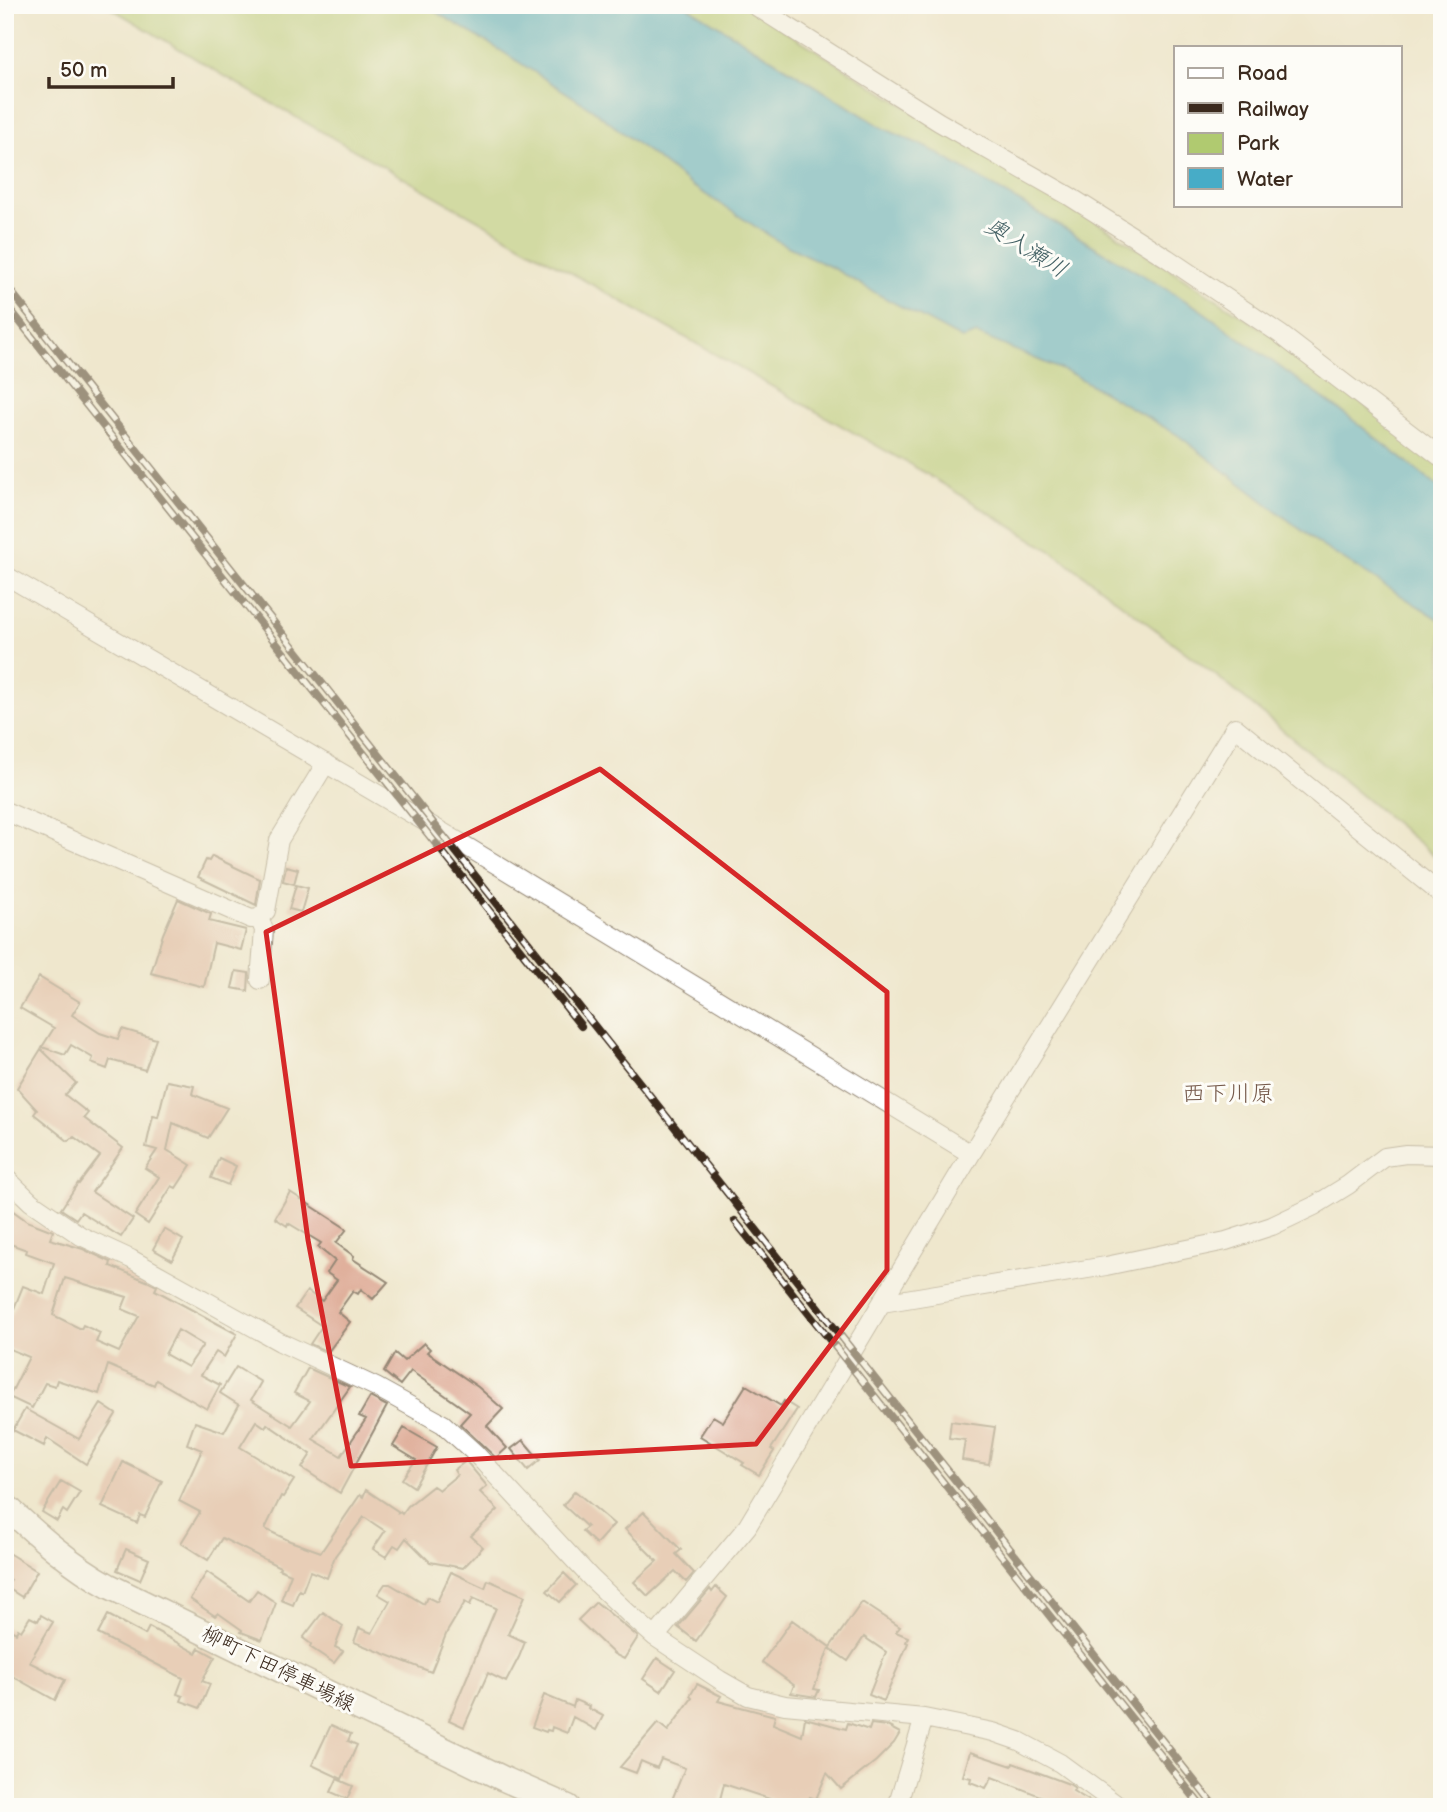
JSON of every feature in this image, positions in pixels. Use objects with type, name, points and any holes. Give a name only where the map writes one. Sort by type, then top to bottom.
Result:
[{"type":"main road","name":"柳町下田停車場線","points":[[5,1504],[60,1553],[109,1587],[492,1773],[568,1807]]},
{"type":"street","points":[[754,5],[939,122],[1069,196],[1167,258],[1280,334],[1442,458]]},
{"type":"street","points":[[5,575],[326,764],[971,1154]]},
{"type":"street","points":[[655,1637],[747,1527],[971,1154],[1235,727],[1442,895]]},
{"type":"street","points":[[5,811],[251,919],[260,918],[266,911],[279,840],[326,764]]},
{"type":"street","points":[[260,918],[264,930],[260,980]]},
{"type":"street","points":[[881,1303],[1106,1266],[1226,1241],[1272,1226],[1314,1206],[1385,1157],[1406,1154],[1442,1156]]},
{"type":"street","points":[[5,1177],[31,1202],[81,1236],[131,1259],[280,1342],[376,1387],[443,1424],[511,1490],[591,1577],[655,1637],[748,1696],[805,1708],[857,1710],[970,1726],[1019,1741],[1060,1763],[1120,1807]]},
{"type":"street","points":[[897,1807],[924,1718]]},
{"type":"highlighted area","points":[[600,769],[887,992],[887,1270],[756,1444],[351,1466],[308,1240],[266,932]]},
{"type":"green space","points":[[106,5],[424,5],[592,109],[691,185],[781,243],[831,267],[962,339],[977,333],[1074,375],[1178,435],[1322,546],[1442,621],[1442,862],[1218,677],[1056,554],[925,473],[248,90]]},
{"type":"green space","points":[[685,5],[744,5],[937,126],[1060,198],[1278,339],[1442,464],[1442,490],[1349,417],[1198,308],[930,149],[885,129]]},
{"type":"water","name":"奥入瀬川","points":[[424,5],[685,5],[885,129],[930,149],[1198,308],[1349,417],[1442,490],[1442,621],[1322,546],[1178,435],[1074,375],[977,334],[962,339],[831,267],[781,243],[691,185],[592,109]]},
{"type":"building","points":[[212,856],[260,879],[256,905],[198,877],[206,860],[209,861]]},
{"type":"building","points":[[286,866],[298,869],[294,884],[283,881]]},
{"type":"building","points":[[296,885],[308,888],[301,912],[289,909]]},
{"type":"building","points":[[178,899],[211,914],[209,921],[246,930],[241,950],[214,943],[204,987],[151,973]]},
{"type":"building","points":[[236,971],[249,973],[248,991],[232,988]]},
{"type":"building","points":[[39,977],[80,1002],[72,1015],[100,1033],[118,1039],[122,1029],[156,1039],[145,1070],[110,1060],[107,1069],[91,1063],[93,1058],[71,1045],[65,1055],[42,1047],[54,1028],[20,1008]]},
{"type":"building","points":[[41,1049],[76,1083],[65,1095],[88,1113],[84,1118],[123,1148],[92,1192],[133,1219],[121,1237],[81,1212],[76,1219],[61,1209],[100,1156],[74,1137],[68,1141],[34,1114],[37,1110],[17,1088]]},
{"type":"building","points":[[167,1081],[194,1086],[192,1094],[227,1108],[208,1138],[173,1123],[167,1150],[191,1165],[176,1188],[172,1186],[148,1224],[135,1215],[159,1177],[145,1168],[157,1150],[146,1147],[153,1116],[158,1117]]},
{"type":"building","points":[[219,1158],[236,1166],[228,1185],[211,1178]]},
{"type":"building","points":[[290,1192],[347,1229],[336,1243],[354,1256],[353,1259],[388,1282],[373,1299],[361,1289],[358,1294],[353,1291],[338,1312],[350,1322],[328,1352],[310,1344],[322,1326],[295,1308],[307,1291],[322,1301],[337,1280],[327,1273],[335,1261],[318,1247],[321,1243],[275,1218]]},
{"type":"building","points":[[5,1205],[27,1221],[53,1231],[50,1239],[83,1249],[111,1262],[110,1266],[157,1286],[155,1290],[237,1334],[224,1357],[216,1352],[201,1375],[220,1385],[207,1409],[156,1380],[154,1385],[108,1365],[99,1394],[57,1380],[55,1386],[45,1383],[32,1408],[9,1397],[29,1357],[5,1347],[5,1320],[9,1321],[23,1286],[44,1294],[54,1263],[5,1242]],"holes":[[[65,1278],[127,1297],[122,1309],[139,1316],[119,1352],[96,1342],[100,1333],[83,1325],[81,1329],[53,1315]],[[178,1330],[203,1345],[188,1367],[165,1354]]]},
{"type":"building","points":[[164,1229],[183,1240],[172,1260],[153,1249]]},
{"type":"building","points":[[424,1343],[430,1349],[427,1352],[478,1387],[503,1409],[487,1426],[507,1448],[496,1458],[460,1424],[470,1413],[411,1371],[400,1385],[384,1372],[395,1353],[404,1361]]},
{"type":"building","points":[[236,1367],[261,1382],[251,1400],[292,1426],[310,1401],[294,1393],[308,1368],[350,1387],[313,1439],[341,1456],[366,1419],[359,1416],[370,1397],[387,1406],[340,1493],[302,1468],[311,1454],[267,1424],[265,1427],[256,1421],[240,1447],[294,1480],[283,1497],[281,1496],[265,1529],[321,1552],[366,1490],[399,1512],[397,1514],[402,1514],[433,1486],[439,1490],[457,1475],[454,1470],[466,1461],[487,1486],[480,1492],[498,1510],[471,1536],[483,1547],[463,1568],[430,1562],[406,1538],[399,1548],[394,1545],[386,1557],[373,1549],[385,1531],[364,1517],[335,1556],[327,1578],[310,1571],[302,1592],[299,1590],[293,1605],[281,1600],[291,1574],[279,1569],[280,1567],[222,1538],[208,1560],[181,1543],[200,1512],[179,1501],[202,1450],[187,1444],[195,1422],[224,1432],[239,1405],[220,1393]]},
{"type":"building","points":[[746,1385],[781,1406],[784,1401],[797,1409],[771,1449],[774,1451],[759,1475],[700,1436],[713,1416],[723,1422]]},
{"type":"building","points":[[101,1404],[116,1414],[86,1464],[47,1438],[44,1446],[13,1430],[25,1409],[79,1439]]},
{"type":"building","points":[[951,1421],[995,1427],[989,1464],[962,1460],[965,1440],[949,1438]]},
{"type":"building","points":[[404,1428],[437,1447],[414,1487],[402,1479],[416,1460],[393,1446]]},
{"type":"building","points":[[523,1440],[540,1460],[528,1470],[511,1449]]},
{"type":"building","points":[[123,1462],[162,1481],[145,1517],[140,1515],[137,1523],[102,1507]]},
{"type":"building","points":[[61,1481],[80,1492],[67,1513],[63,1510],[57,1521],[42,1512]]},
{"type":"building","points":[[575,1491],[614,1524],[596,1544],[582,1531],[587,1527],[563,1505]]},
{"type":"building","points":[[644,1512],[681,1550],[676,1554],[694,1573],[686,1582],[675,1571],[648,1596],[634,1582],[657,1561],[625,1529]]},
{"type":"building","points":[[126,1549],[149,1559],[140,1580],[117,1570]]},
{"type":"building","points":[[5,1551],[37,1571],[22,1597],[6,1587],[11,1580],[5,1577]]},
{"type":"building","points":[[207,1572],[249,1601],[257,1590],[276,1603],[262,1640],[241,1632],[242,1630],[218,1613],[215,1616],[190,1599]]},
{"type":"building","points":[[451,1572],[485,1588],[488,1580],[525,1596],[508,1634],[525,1642],[519,1657],[506,1682],[488,1673],[464,1727],[449,1720],[496,1608],[473,1598],[470,1605],[465,1602],[447,1632],[431,1672],[354,1642],[359,1628],[372,1633],[390,1601],[378,1594],[385,1584],[390,1584],[424,1604],[427,1597],[437,1602]]},
{"type":"building","points":[[564,1573],[576,1585],[560,1602],[547,1591]]},
{"type":"building","points":[[716,1587],[727,1597],[696,1641],[678,1627],[710,1589],[712,1592]]},
{"type":"building","points":[[596,1602],[638,1637],[624,1659],[614,1654],[578,1620]]},
{"type":"building","points":[[862,1602],[900,1627],[896,1632],[908,1637],[908,1643],[884,1701],[869,1695],[886,1652],[864,1637],[848,1661],[829,1648],[814,1689],[819,1690],[816,1697],[791,1693],[794,1685],[762,1662],[792,1620],[830,1647]]},
{"type":"building","points":[[323,1612],[343,1626],[335,1647],[343,1651],[334,1663],[310,1647],[311,1644],[303,1638]]},
{"type":"building","points":[[41,1615],[53,1622],[29,1662],[65,1680],[55,1700],[5,1672],[5,1627],[16,1633],[18,1629],[21,1631],[30,1617],[38,1621]]},
{"type":"building","points":[[108,1615],[145,1635],[149,1627],[196,1653],[199,1648],[215,1657],[202,1681],[210,1684],[200,1708],[181,1701],[183,1696],[177,1694],[183,1678],[98,1634]]},
{"type":"building","points":[[657,1658],[675,1670],[661,1691],[643,1679]]},
{"type":"building","points":[[697,1684],[721,1696],[718,1701],[775,1716],[773,1724],[802,1736],[805,1718],[846,1729],[848,1723],[869,1730],[871,1724],[887,1726],[900,1733],[876,1761],[841,1789],[827,1773],[816,1799],[810,1797],[804,1807],[780,1807],[782,1803],[724,1784],[718,1807],[691,1801],[689,1807],[669,1807],[685,1768],[661,1759],[657,1768],[641,1761],[636,1773],[620,1767],[658,1723],[668,1731],[692,1698],[690,1696]]},
{"type":"building","points":[[544,1695],[573,1707],[575,1700],[589,1706],[588,1708],[603,1716],[596,1730],[573,1717],[567,1733],[552,1727],[551,1731],[546,1732],[532,1727]]},
{"type":"building","points":[[331,1725],[351,1734],[348,1741],[357,1745],[342,1779],[312,1765]]},
{"type":"building","points":[[970,1752],[1012,1766],[1013,1763],[1069,1784],[1075,1788],[1073,1791],[1100,1807],[1051,1807],[1053,1801],[992,1777],[986,1788],[970,1782],[971,1778],[963,1776]]},
{"type":"building","points":[[337,1779],[353,1786],[347,1799],[331,1792]]},
{"type":"railway","points":[[5,284],[1215,1807]]},
{"type":"railway","points":[[5,303],[581,1026]]},
{"type":"railway","points":[[735,1221],[1202,1807]]},
{"type":"district","name":"西下川原","points":[[1228,1094]]}]
